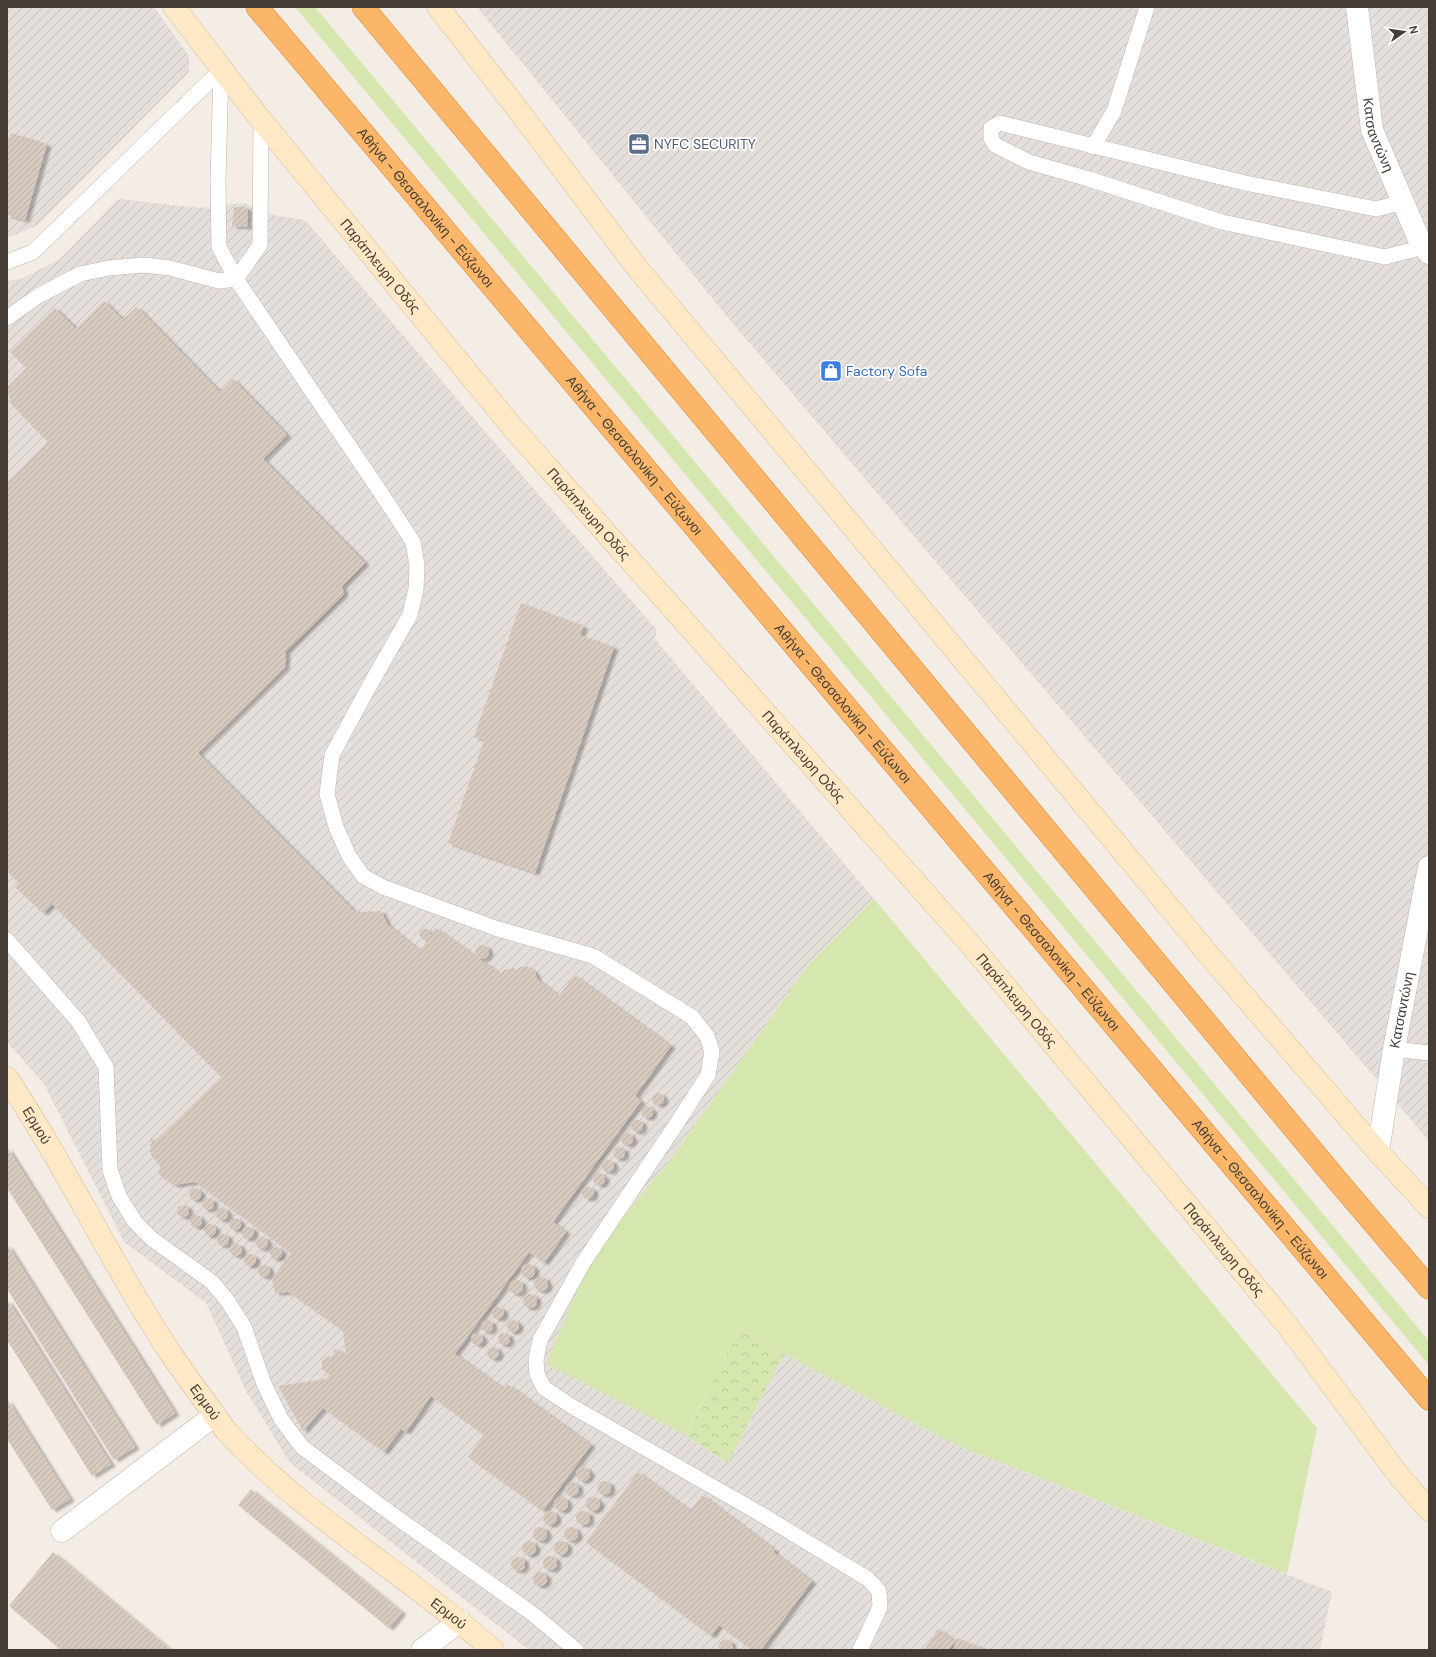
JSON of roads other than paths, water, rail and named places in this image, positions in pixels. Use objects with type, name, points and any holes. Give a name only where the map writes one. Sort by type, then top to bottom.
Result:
[{"type":"highway","name":"Αθήνα - Θεσσαλονίκη - Εύζωνοι","points":[[257,7],[1429,1399]]},
{"type":"highway","points":[[363,7],[1336,1179],[1429,1288]]},
{"type":"street","name":"Παράπλευρη Οδός","points":[[174,7],[261,120],[513,428],[970,944],[1287,1325],[1400,1477],[1429,1510]]},
{"type":"street","points":[[438,7],[638,269],[1214,961],[1378,1152],[1429,1207]]},
{"type":"street","name":"Κατσαντώνη","points":[[1357,7],[1372,130],[1418,237],[1427,250]]},
{"type":"street","name":"Κατσαντώνη","points":[[1378,1152],[1394,1049],[1429,867]]},
{"type":"street","name":"Ερμού","points":[[7,1078],[52,1150],[123,1278],[154,1328],[228,1434],[284,1488],[460,1621],[493,1650]]},
{"type":"street","points":[[62,1531],[215,1416]]},
{"type":"street","points":[[422,1650],[460,1621]]},
{"type":"lane","points":[[1093,147],[1114,111],[1147,7]]},
{"type":"lane","points":[[7,262],[33,252],[221,70]]},
{"type":"lane","points":[[221,70],[218,181],[219,247],[236,279],[413,542],[417,564],[416,589],[410,615],[332,755],[327,794],[336,827],[349,856],[363,876],[384,887],[498,929],[593,956],[692,1017],[707,1036],[712,1052],[708,1075],[583,1263],[540,1340],[536,1360],[538,1374],[544,1388],[573,1407],[759,1513],[868,1579],[879,1591],[880,1608],[860,1650]]},
{"type":"lane","points":[[7,318],[38,296],[80,274],[109,268],[144,265],[170,268],[219,281],[236,279],[260,245],[261,120]]},
{"type":"lane","points":[[1403,202],[1376,209],[1245,183],[1000,123],[991,128],[991,138],[995,145],[1029,162],[1089,179],[1222,222],[1385,257],[1427,250]]},
{"type":"lane","points":[[7,940],[78,1021],[106,1068],[110,1170],[119,1196],[135,1222],[152,1239],[212,1282],[227,1300],[244,1327],[264,1384],[281,1419],[302,1447],[396,1517],[533,1614],[576,1650]]},
{"type":"lane","points":[[1394,1049],[1429,1053]]},
{"type":"place","name":"NYFC SECURITY","points":[[639,144]]},
{"type":"place","name":"Factory Sofa","points":[[831,371]]}]
